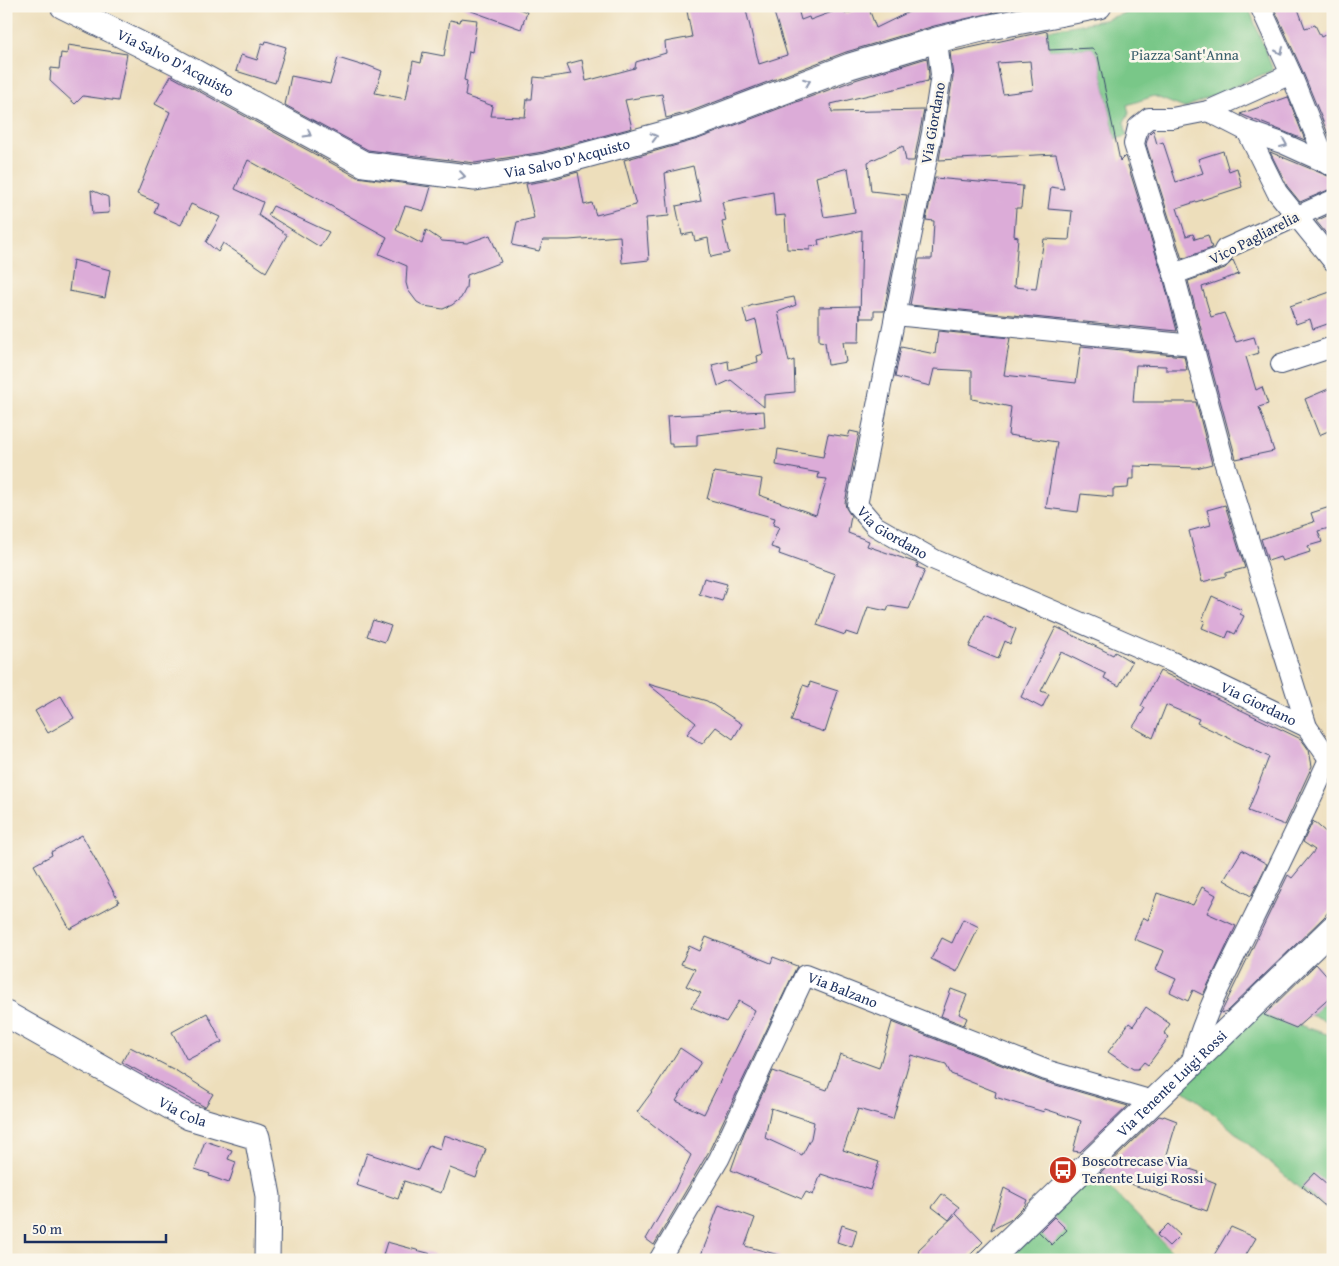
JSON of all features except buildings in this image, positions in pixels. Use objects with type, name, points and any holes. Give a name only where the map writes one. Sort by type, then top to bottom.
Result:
[{"type":"street","name":"Via Salvo D'Acquisto","points":[[62,6],[176,62],[364,164],[475,178],[546,166],[693,126],[850,66],[937,40],[990,27],[1094,7]]},
{"type":"street","points":[[84,6],[238,84],[277,116]]},
{"type":"street","points":[[1260,6],[1330,165]]},
{"type":"street","name":"Via Giordano","points":[[937,40],[941,75],[932,133],[857,505],[876,526],[935,560],[1170,660],[1307,727]]},
{"type":"street","points":[[1191,1064],[1196,1045],[1214,999],[1331,760],[1307,727],[1223,458],[1174,274],[1134,144],[1138,127],[1149,118],[1172,118],[1208,111],[1291,74]]},
{"type":"street","points":[[1208,111],[1247,131],[1282,143],[1330,165]]},
{"type":"street","points":[[1247,131],[1277,192],[1333,261]]},
{"type":"street","name":"Vico Pagliarelia","points":[[1174,274],[1220,257],[1225,249],[1333,200]]},
{"type":"street","points":[[895,315],[1193,345]]},
{"type":"street","points":[[1281,364],[1333,347]]},
{"type":"street","name":"Via Tenente Luigi Rossi","points":[[989,1260],[1333,928]]},
{"type":"street","name":"Via Balzano","points":[[659,1260],[720,1159],[805,975],[1046,1070],[1153,1101]]},
{"type":"street","name":"Via Cola","points":[[6,1014],[189,1117],[258,1137],[268,1196],[267,1260]]},
{"type":"green space","name":"Piazza Sant'Anna","points":[[1146,6],[1248,6],[1273,70],[1184,108],[1154,96],[1127,105],[1129,113],[1124,122],[1127,136],[1116,139],[1098,56],[1092,48],[1049,50],[1047,30],[1104,20]]},
{"type":"green space","points":[[1333,996],[1333,1023],[1310,1015]]},
{"type":"green space","points":[[1259,1012],[1333,1036],[1333,1211],[1299,1188],[1201,1103],[1180,1088]]},
{"type":"green space","points":[[1094,1171],[1176,1256],[1171,1260],[1002,1260]]},
{"type":"place","name":"Boscotrecase Via Tenente Luigi Rossi","points":[[1063,1170]]}]
